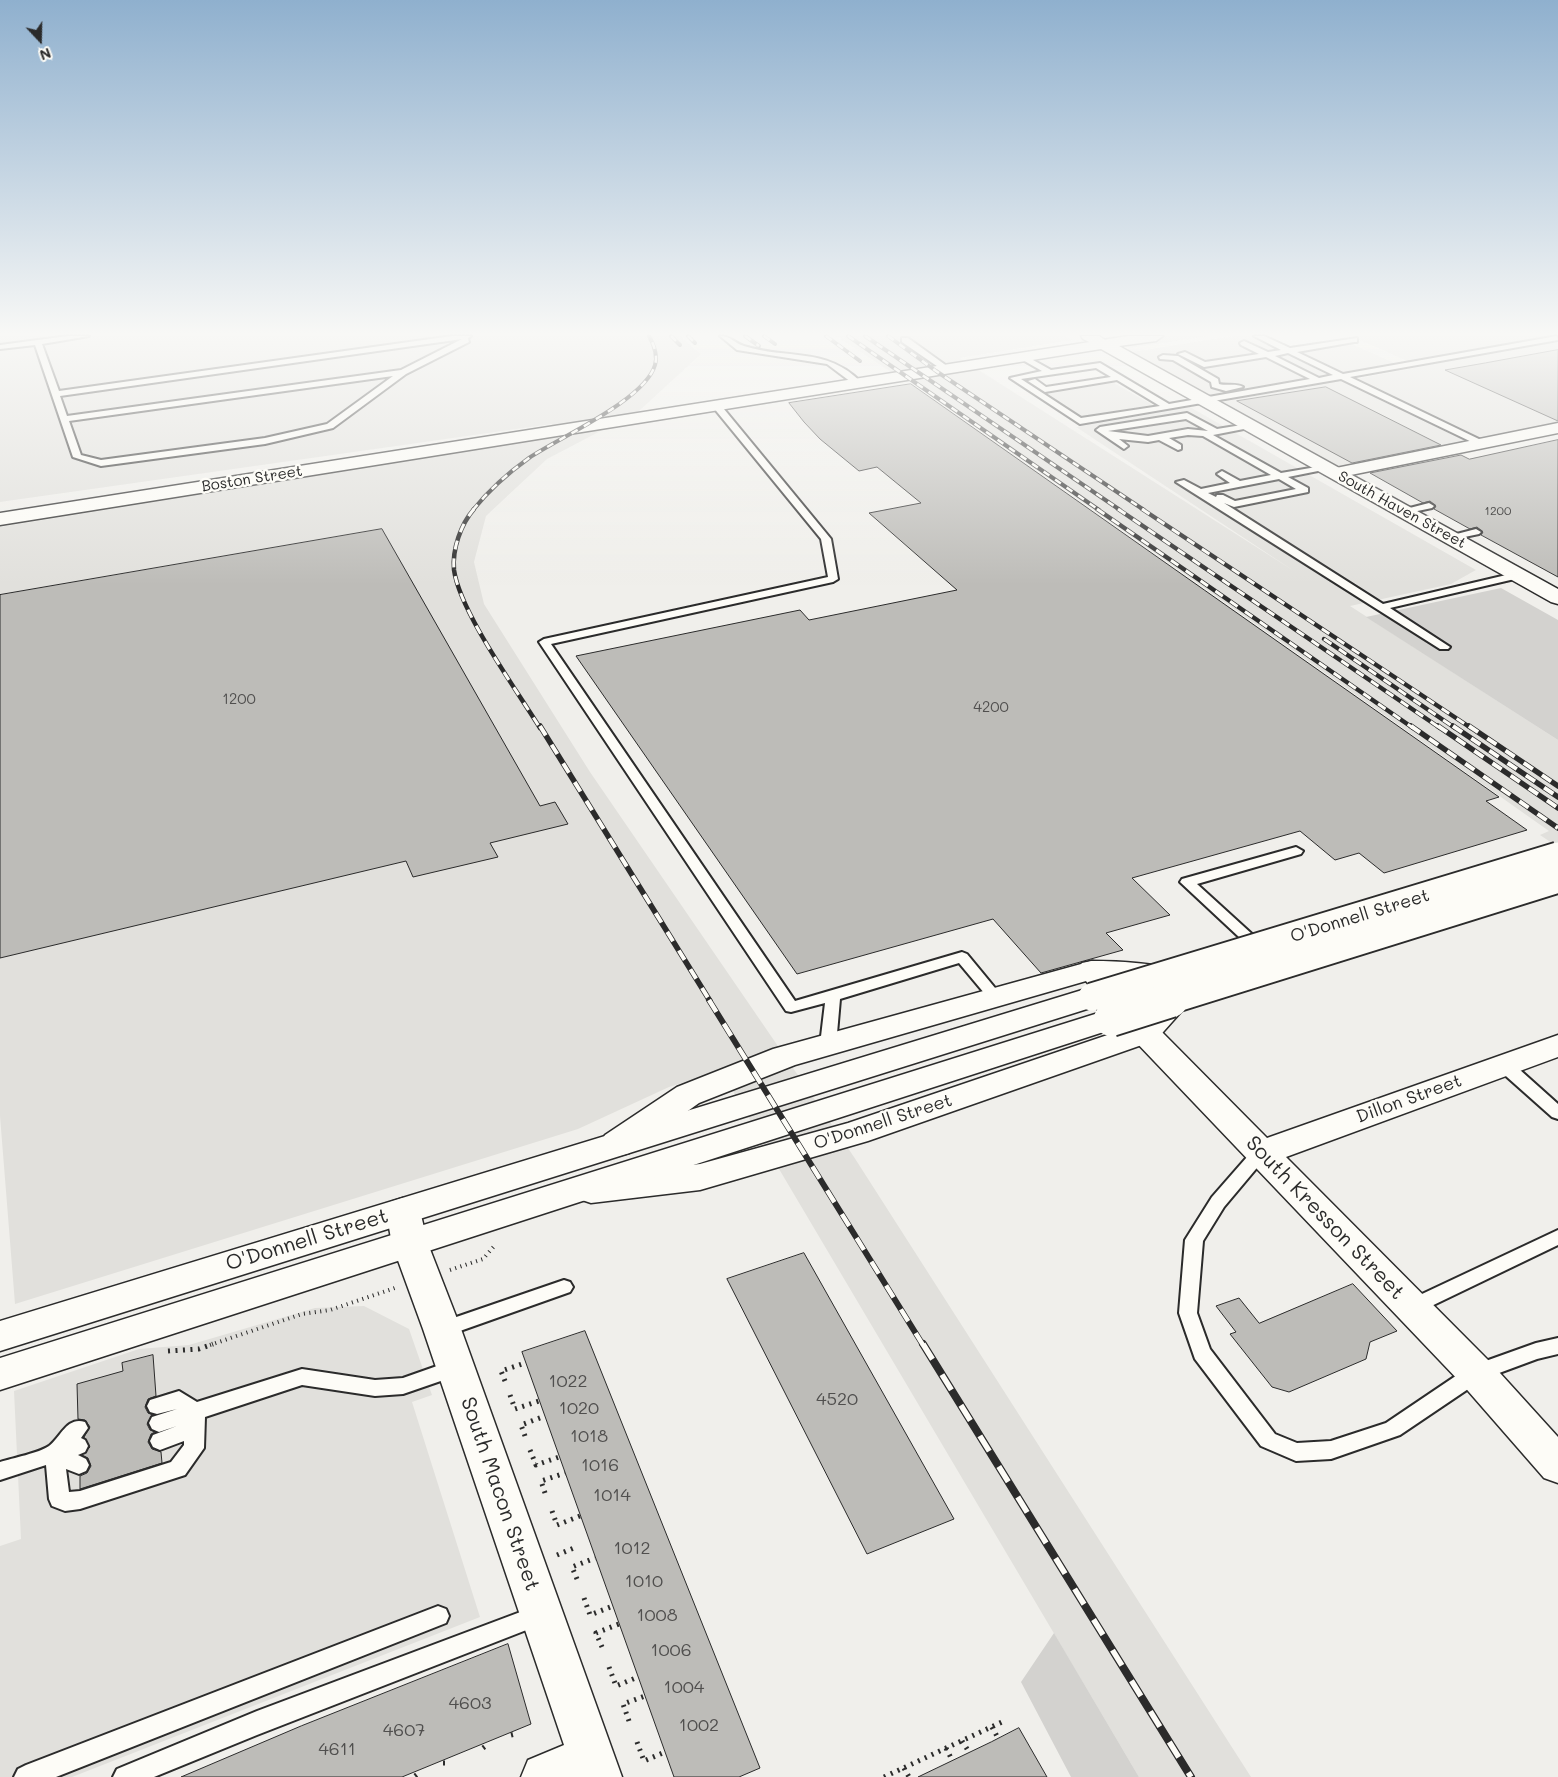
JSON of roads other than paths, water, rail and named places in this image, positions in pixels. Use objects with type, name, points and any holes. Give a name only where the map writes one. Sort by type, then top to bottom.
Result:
[{"type":"main road","name":"Boston Street","points":[[0,519],[629,419]]},
{"type":"main road","name":"South Haven Street","points":[[1242,419],[1251,426],[1558,598]]},
{"type":"main road","points":[[1331,470],[1558,428]]},
{"type":"main road","name":"O'Donnell Street","points":[[0,1374],[406,1227],[614,1145],[1558,856]]},
{"type":"main road","name":"O'Donnell Street","points":[[614,1145],[688,1095],[784,1057],[995,997],[1098,996],[1134,971],[1178,979],[1211,975],[1558,874]]},
{"type":"main road","name":"O'Donnell Street","points":[[567,1193],[1098,996],[1558,880]]},
{"type":"main road","name":"O'Donnell Street","points":[[0,1336],[406,1227],[567,1193],[700,1177],[856,1133],[1145,1033],[1186,990],[1211,975]]},
{"type":"main road","name":"South Kresson Street","points":[[1098,996],[1145,1033],[1227,1115],[1260,1153],[1476,1373],[1558,1465]]},
{"type":"main road","name":"Dillon Street","points":[[1260,1153],[1558,1046]]},
{"type":"main road","name":"South Macon Street","points":[[406,1227],[595,1767]]},
{"type":"main road","points":[[545,1777],[595,1767]]},
{"type":"lane","points":[[72,419],[64,420],[78,457],[102,463],[246,444],[330,426],[340,419]]},
{"type":"lane","points":[[727,419],[826,539],[833,578],[544,642],[791,1007],[962,957],[995,997]]},
{"type":"lane","points":[[1077,419],[1080,421],[1093,419]]},
{"type":"lane","points":[[1124,446],[1100,430],[1169,419]]},
{"type":"lane","points":[[1192,419],[1216,432]]},
{"type":"lane","points":[[1430,419],[1480,443]]},
{"type":"lane","points":[[1108,435],[1148,439],[1188,432],[1206,434],[1251,426]]},
{"type":"lane","points":[[1203,494],[1221,497],[1234,504],[1305,490],[1206,434]]},
{"type":"lane","points":[[1161,437],[1178,447]]},
{"type":"lane","points":[[1203,494],[1238,484],[1280,476],[1331,470]]},
{"type":"lane","points":[[1222,474],[1238,484]]},
{"type":"lane","points":[[1181,482],[1203,494],[1444,647]]},
{"type":"lane","points":[[1403,510],[1428,506]]},
{"type":"lane","points":[[1450,537],[1476,532]]},
{"type":"lane","points":[[1382,607],[1518,576]]},
{"type":"lane","points":[[1270,958],[1187,882],[1296,851]]},
{"type":"lane","points":[[828,1045],[833,996]]},
{"type":"lane","points":[[1504,1065],[1558,1112]]},
{"type":"lane","points":[[1260,1153],[1218,1202],[1194,1240],[1188,1313],[1202,1353],[1268,1440],[1296,1452],[1331,1450],[1393,1429],[1476,1373],[1536,1351],[1558,1346]]},
{"type":"lane","points":[[1411,1307],[1558,1237]]},
{"type":"lane","points":[[442,1329],[564,1287]]},
{"type":"lane","points":[[195,1412],[179,1399],[159,1423],[184,1433],[195,1412],[302,1377],[375,1388],[403,1386],[455,1367]]},
{"type":"lane","points":[[55,1453],[59,1499],[66,1502],[80,1500],[178,1469],[194,1448],[195,1412]]},
{"type":"lane","points":[[0,1471],[78,1446],[55,1453]]},
{"type":"lane","points":[[125,1777],[257,1723],[542,1614]]},
{"type":"lane","points":[[26,1777],[438,1616]]},
{"type":"railway","points":[[473,510],[499,482],[529,458],[597,419]]},
{"type":"railway","points":[[968,419],[1099,510]]},
{"type":"railway","points":[[987,419],[1120,510]]},
{"type":"railway","points":[[1008,419],[1144,510]]},
{"type":"railway","points":[[474,509],[461,529],[454,554],[454,570],[458,587],[490,650],[540,728]]},
{"type":"railway","points":[[1097,509],[1413,728]]},
{"type":"railway","points":[[1118,509],[1440,728]]},
{"type":"railway","points":[[1142,509],[1471,728]]},
{"type":"railway","points":[[1324,639],[1455,728]]},
{"type":"railway","points":[[540,726],[710,1001]]},
{"type":"railway","points":[[1411,726],[1558,828]]},
{"type":"railway","points":[[1438,726],[1558,808]]},
{"type":"railway","points":[[1453,726],[1558,797]]},
{"type":"railway","points":[[1469,726],[1558,786]]},
{"type":"railway","points":[[709,1000],[923,1345]]},
{"type":"railway","points":[[923,1344],[1191,1777]]}]
